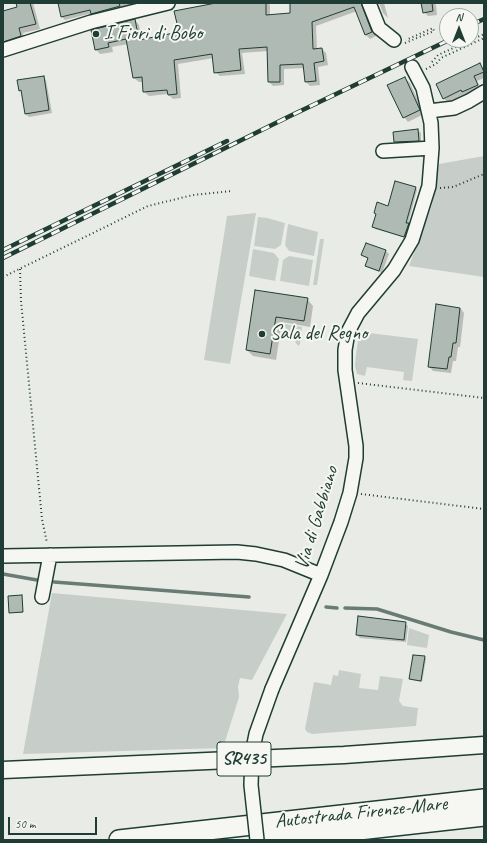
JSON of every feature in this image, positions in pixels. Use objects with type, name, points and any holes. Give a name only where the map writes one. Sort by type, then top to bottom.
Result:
[{"type":"highway","name":"Autostrada Firenze-Mare","points":[[119,840],[484,799]]},
{"type":"highway","name":"Autostrada Firenze-Mare","points":[[270,840],[484,816]]},
{"type":"main road","name":"SR435","points":[[3,770],[352,754],[484,745]]},
{"type":"street","points":[[3,50],[91,22],[168,3]]},
{"type":"street","points":[[369,3],[379,28],[398,41]]},
{"type":"street","name":"Via di Gabbiano","points":[[257,840],[251,785],[252,754],[256,734],[272,689],[321,576],[350,493],[356,458],[356,446],[347,381],[345,350],[350,326],[358,313],[394,270],[412,240],[430,186],[432,148],[429,112],[423,88],[414,70]]},
{"type":"street","points":[[429,112],[454,108],[484,92]]},
{"type":"street","points":[[383,151],[432,148]]},
{"type":"street","points":[[3,556],[245,553],[284,560],[321,576]]},
{"type":"street","points":[[42,597],[50,555]]},
{"type":"path","points":[[433,28],[434,30],[398,47],[398,41],[433,28]]},
{"type":"path","points":[[414,70],[436,64],[441,58],[484,38]]},
{"type":"path","points":[[432,62],[438,55],[453,48]]},
{"type":"path","points":[[430,186],[453,188],[484,174]]},
{"type":"path","points":[[3,277],[148,206],[193,195],[232,191]]},
{"type":"path","points":[[20,269],[21,301],[42,519],[50,555]]},
{"type":"path","points":[[347,381],[484,398]]},
{"type":"path","points":[[350,493],[484,509]]},
{"type":"shaded area","points":[[484,156],[484,277],[409,266],[432,205],[439,164]]},
{"type":"shaded area","points":[[256,213],[230,364],[204,360],[227,216]]},
{"type":"shaded area","points":[[258,217],[285,223],[281,245],[275,249],[254,246]]},
{"type":"shaded area","points":[[288,224],[318,232],[314,256],[289,251],[285,245]]},
{"type":"shaded area","points":[[320,239],[324,239],[317,285],[313,285]]},
{"type":"shaded area","points":[[253,249],[274,253],[279,259],[275,281],[249,276]]},
{"type":"shaded area","points":[[289,256],[313,260],[309,286],[280,281],[283,260]]},
{"type":"shaded area","points":[[284,325],[302,327],[300,344],[298,346]]},
{"type":"shaded area","points":[[361,332],[418,339],[412,381],[403,380],[404,372],[367,367],[365,376],[357,374],[355,366],[356,355]]},
{"type":"shaded area","points":[[52,593],[287,614],[252,680],[240,678],[238,687],[239,697],[223,748],[23,754]]},
{"type":"shaded area","points":[[409,628],[429,635],[427,648],[407,645]]},
{"type":"shaded area","points":[[339,670],[361,674],[359,688],[378,690],[380,676],[403,679],[399,701],[403,706],[418,708],[416,726],[312,734],[307,732],[305,729],[314,682],[331,685],[333,675],[338,676]]},
{"type":"building","points":[[16,3],[30,3],[36,24],[19,28],[21,36],[3,42],[3,11],[17,7]]},
{"type":"building","points":[[58,3],[119,3],[120,6],[91,14],[90,10],[61,17]]},
{"type":"building","points":[[216,3],[266,3],[266,15],[290,13],[290,3],[361,3],[372,32],[365,35],[354,7],[312,22],[313,49],[322,48],[324,61],[314,63],[316,81],[305,82],[303,64],[280,65],[280,82],[268,82],[267,47],[239,49],[241,70],[214,73],[212,54],[174,60],[177,94],[168,95],[167,90],[143,92],[142,77],[133,78],[126,39],[108,43],[109,47],[95,50],[91,30],[135,19],[139,40],[179,32],[174,11]]},
{"type":"building","points":[[421,3],[432,3],[433,11],[423,13]]},
{"type":"building","points":[[480,63],[484,72],[474,76],[478,85],[462,92],[461,90],[443,99],[436,84]]},
{"type":"building","points":[[44,76],[49,110],[25,114],[21,90],[19,91],[17,80]]},
{"type":"building","points":[[405,77],[420,110],[403,118],[387,85]]},
{"type":"building","points":[[418,129],[419,141],[394,142],[393,132]]},
{"type":"building","points":[[395,181],[416,187],[406,223],[409,223],[404,237],[372,227],[376,214],[374,213],[377,202],[388,206]]},
{"type":"building","points":[[366,243],[386,250],[379,271],[365,266],[368,258],[361,255]]},
{"type":"building","points":[[255,290],[308,298],[304,321],[276,317],[270,354],[246,350]]},
{"type":"building","points":[[436,304],[460,308],[456,343],[453,343],[447,369],[428,367]]},
{"type":"building","points":[[22,595],[23,612],[9,613],[8,596]]},
{"type":"building","points":[[358,616],[406,622],[404,640],[356,635]]},
{"type":"building","points":[[413,655],[425,656],[421,681],[409,679]]},
{"type":"waterway","points":[[3,574],[37,580]]},
{"type":"waterway","points":[[54,582],[249,597]]},
{"type":"waterway","points":[[326,607],[337,608]]},
{"type":"waterway","points":[[345,608],[377,609],[451,632],[484,640]]},
{"type":"railway","points":[[479,21],[484,19]]},
{"type":"railway","points":[[3,258],[290,116],[439,45]]},
{"type":"railway","points":[[3,250],[227,141]]},
{"type":"place","name":"I Fiori di Bobo","points":[[96,34]]},
{"type":"place","name":"Sala del Regno","points":[[262,334]]}]
